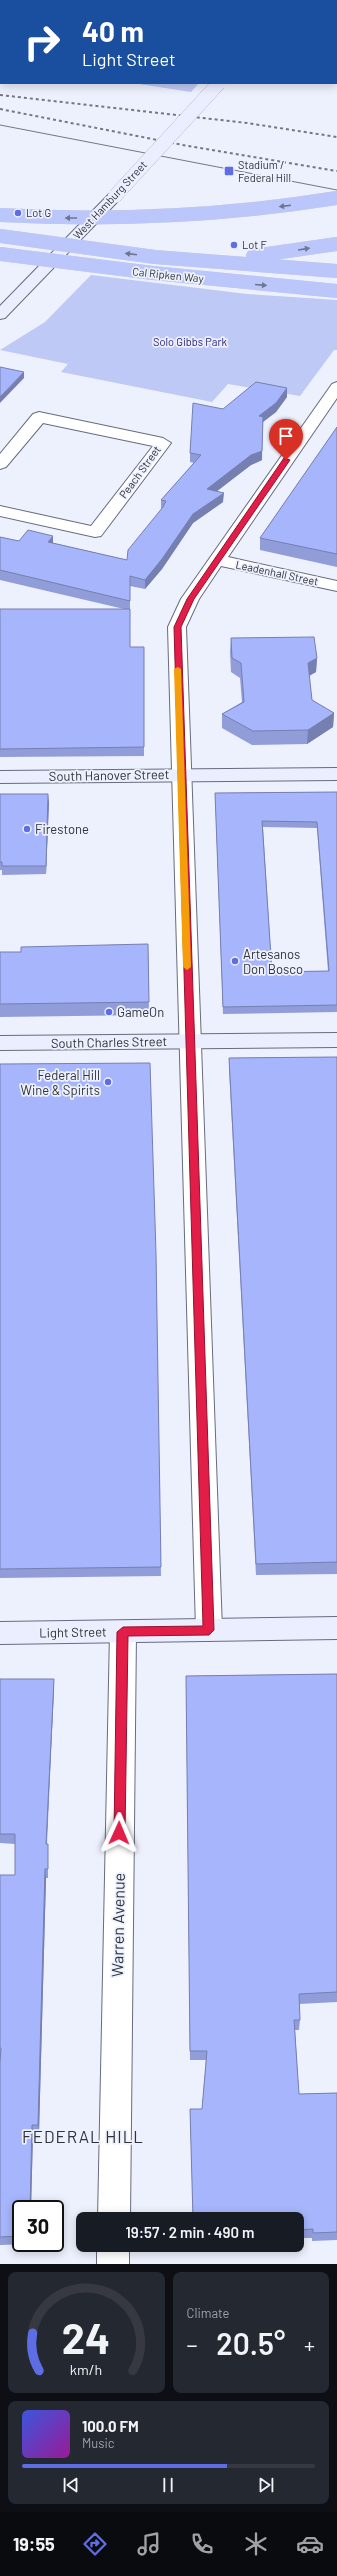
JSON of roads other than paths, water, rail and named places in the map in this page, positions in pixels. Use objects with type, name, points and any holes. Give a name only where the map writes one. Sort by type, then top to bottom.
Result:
[{"type":"highway","points":[[0,215],[60,218],[156,217],[247,210],[337,198]]},
{"type":"highway","name":"Cal Ripken Way","points":[[0,236],[155,257],[337,272]]},
{"type":"highway","points":[[0,266],[78,267],[182,263],[247,257],[337,244]]},
{"type":"highway","name":"Cal Ripken Way","points":[[0,254],[153,273],[337,291]]},
{"type":"highway","points":[[0,266],[103,275],[182,276],[310,267],[337,263]]},
{"type":"street","name":"West Hamburg Street","points":[[0,315],[115,196],[218,84]]},
{"type":"street","points":[[209,1630],[181,775],[178,627],[190,599],[337,387]]},
{"type":"street","name":"Peach Street","points":[[0,464],[39,418],[163,443],[95,532],[0,510]]},
{"type":"street","name":"Leadenhall Street","points":[[218,560],[337,586]]},
{"type":"street","name":"South Hanover Street","points":[[0,777],[337,774]]},
{"type":"street","name":"South Charles Street","points":[[0,1043],[337,1040]]},
{"type":"street","name":"Light Street","points":[[0,1633],[337,1628]]},
{"type":"street","name":"Warren Avenue","points":[[114,2212],[123,1632]]},
{"type":"street","points":[[113,2252],[113,2264]]},
{"type":"tram line","points":[[0,125],[337,190]]},
{"type":"railway","points":[[0,95],[247,123],[337,137]]},
{"type":"railway","points":[[0,109],[188,146],[337,171]]},
{"type":"place","name":"Stadium / Federal Hill","points":[[229,171]]},
{"type":"place","name":"Lot G","points":[[18,213]]},
{"type":"place","name":"Lot F","points":[[234,245]]},
{"type":"place","name":"Firestone","points":[[27,829]]},
{"type":"place","name":"Artesanos Don Bosco","points":[[235,961]]},
{"type":"place","name":"GameOn","points":[[109,1012]]},
{"type":"place","name":"Federal Hill Wine & Spirits","points":[[108,1082]]},
{"type":"district","name":"FEDERAL HILL","points":[[83,2137]]},
{"type":"park label","name":"Solo Gibbs Park","points":[[190,342]]}]
